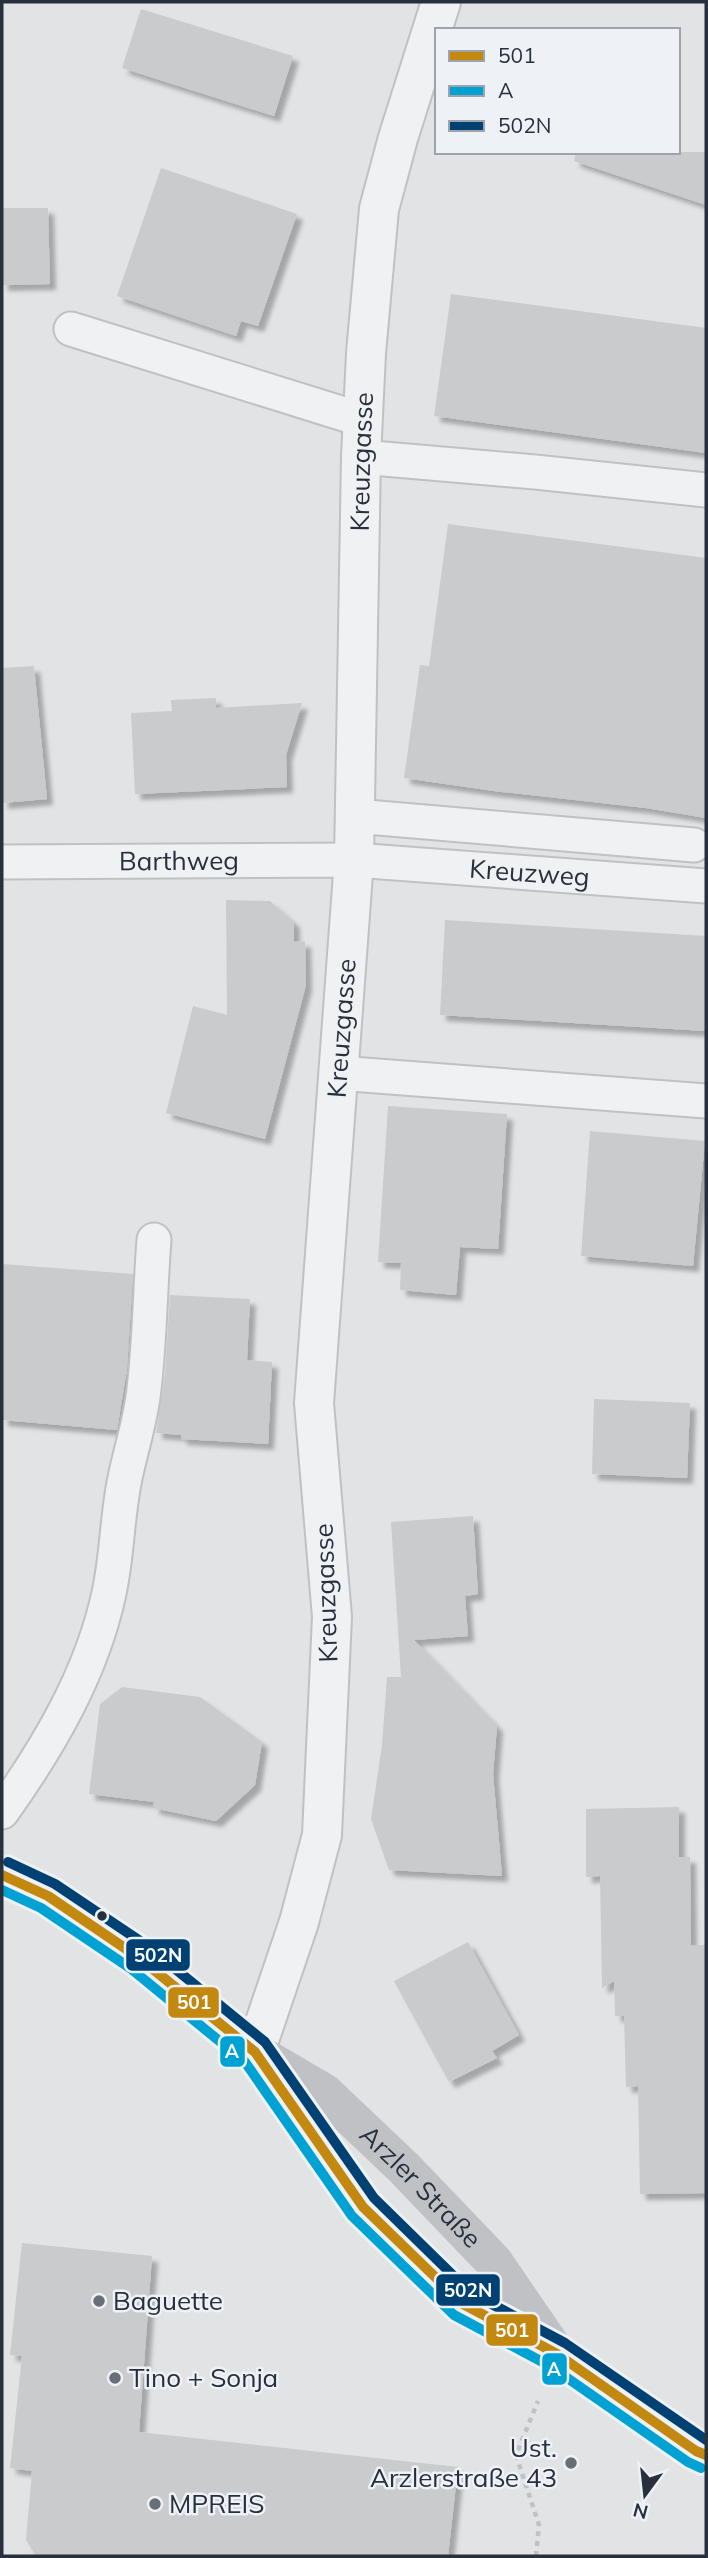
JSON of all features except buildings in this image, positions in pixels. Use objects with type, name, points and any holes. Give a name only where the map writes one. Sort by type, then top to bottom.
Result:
[{"type":"main road","name":"Arzler Straße","points":[[2,1875],[48,1896],[138,1957],[255,2052],[325,2093],[404,2168],[494,2262],[557,2354]]},
{"type":"main road","name":"Arzler Straße","points":[[255,2052],[363,2207],[463,2304],[557,2354],[696,2451],[706,2455]]},
{"type":"street","name":"Kreuzgasse","points":[[255,2052],[299,1922],[322,1835],[332,1616],[314,1403],[354,860],[366,353],[380,209],[398,138],[441,2]]},
{"type":"lane","points":[[71,329],[363,420]]},
{"type":"lane","points":[[362,457],[706,490]]},
{"type":"lane","points":[[355,816],[694,845]]},
{"type":"lane","name":"Barthweg","points":[[2,862],[354,860]]},
{"type":"lane","name":"Kreuzweg","points":[[354,860],[706,886]]},
{"type":"lane","points":[[338,1073],[706,1101]]},
{"type":"lane","points":[[2,1812],[68,1705],[85,1673],[99,1631],[116,1559],[124,1483],[136,1437],[144,1389],[154,1240]]},
{"type":"path","points":[[536,2556],[539,2525],[516,2455],[557,2354]]},
{"type":"transit line","name":"502N","points":[[8,1862],[55,1884],[146,1945],[265,2042],[374,2198],[471,2293],[565,2343],[706,2440]]},
{"type":"transit line","name":"501","points":[[2,1875],[48,1896],[138,1957],[255,2052],[363,2207],[463,2304],[557,2354],[696,2451],[706,2455]]},
{"type":"transit line","name":"A","points":[[2,1890],[41,1908],[130,1968],[245,2062],[352,2216],[454,2315],[550,2366],[688,2462],[701,2468]]},
{"type":"place","name":"Baguette","points":[[99,2301]]},
{"type":"place","name":"Tino + Sonja","points":[[115,2378]]},
{"type":"place","name":"Ust. Arzlerstraße 43","points":[[571,2463]]},
{"type":"place","name":"MPREIS","points":[[155,2504]]}]
